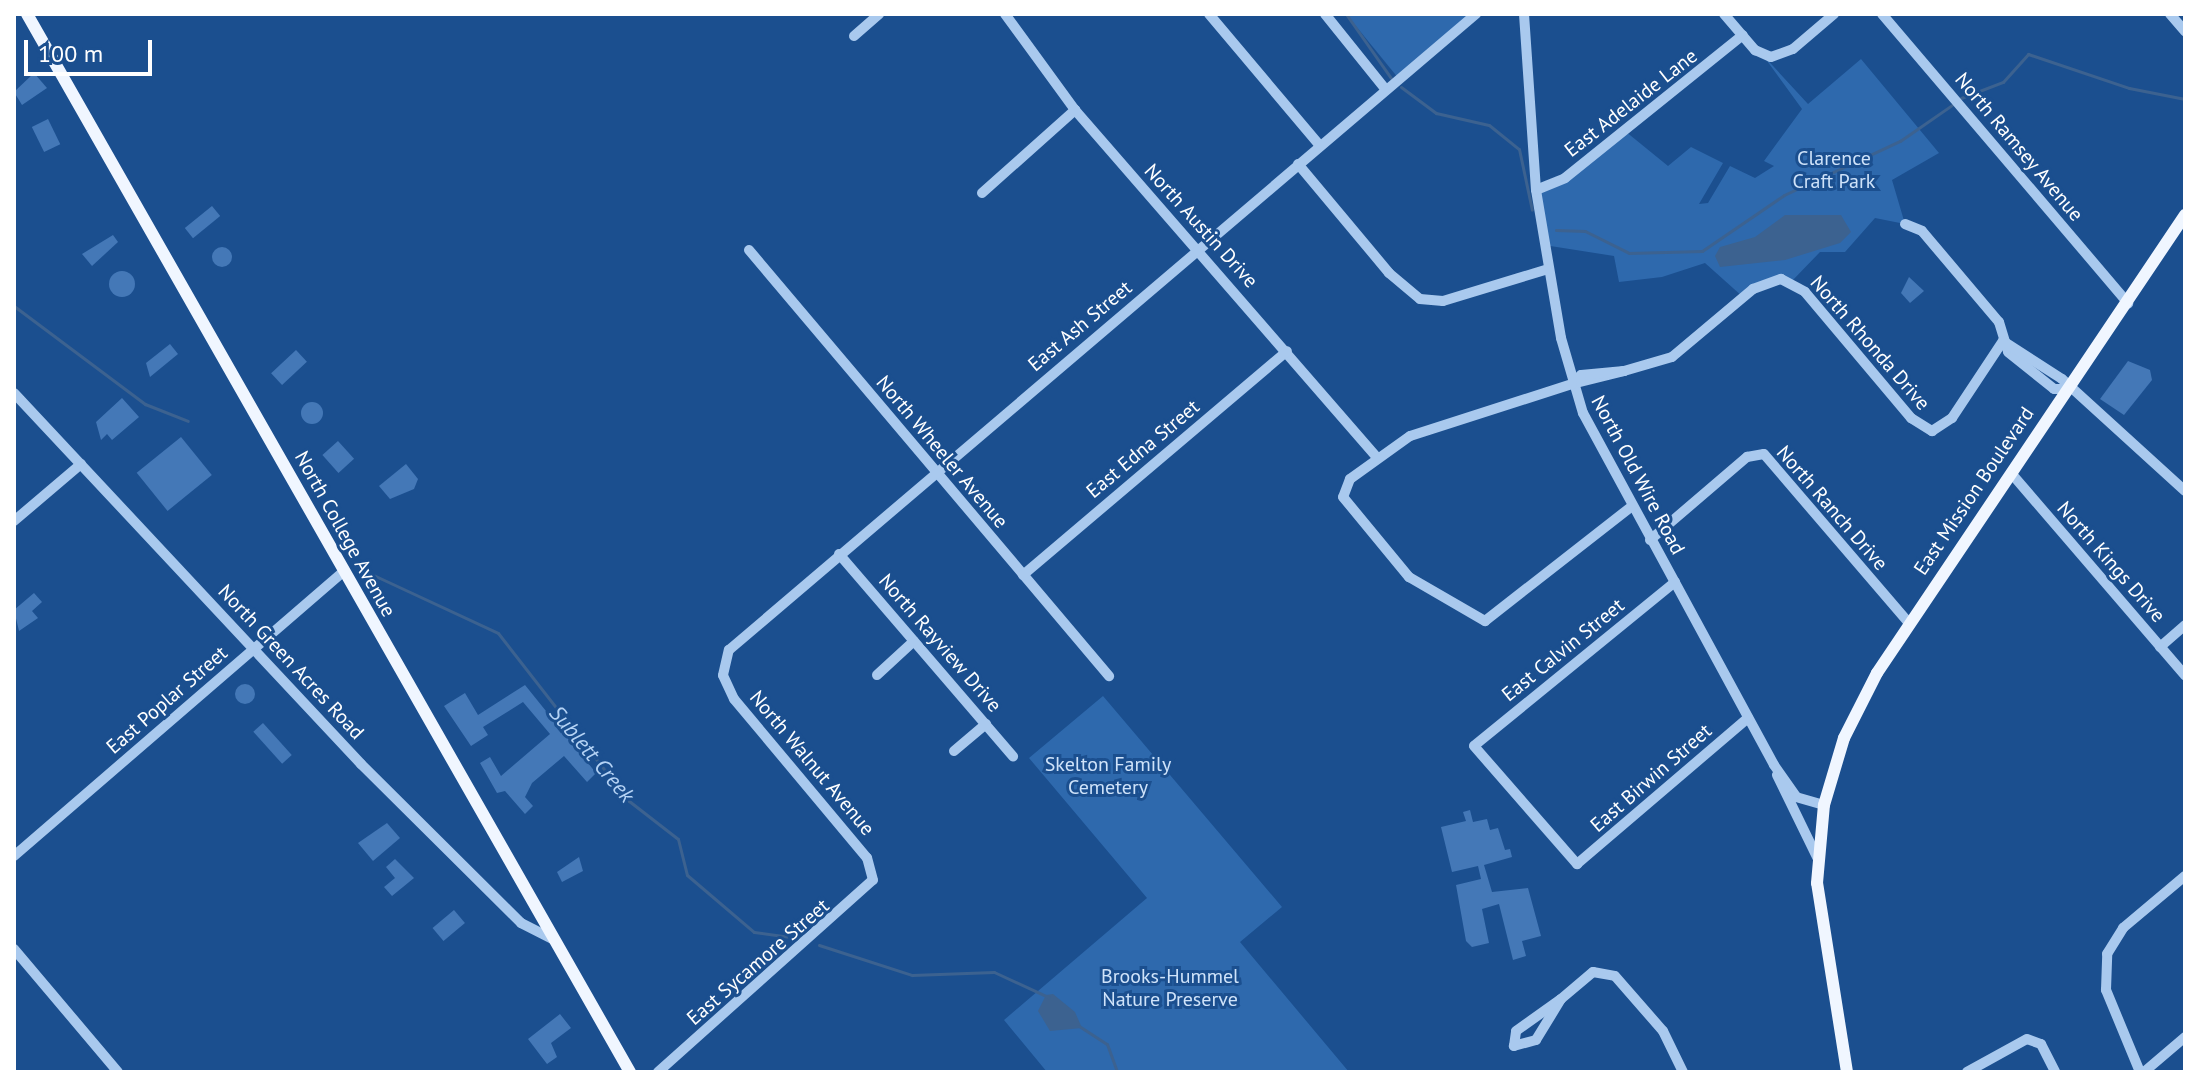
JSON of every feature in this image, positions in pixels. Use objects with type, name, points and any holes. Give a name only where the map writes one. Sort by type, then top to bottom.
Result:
[{"type":"main road","name":"North College Avenue","points":[[27,14],[630,1072]]},
{"type":"main road","name":"East Mission Boulevard","points":[[1847,1072],[1821,924],[1818,859],[1824,805],[1854,715],[1909,623],[2185,215]]},
{"type":"street","points":[[854,36],[879,14]]},
{"type":"street","name":"North Austin Drive","points":[[1005,14],[1075,110],[1377,457]]},
{"type":"street","points":[[1209,14],[1320,146]]},
{"type":"street","points":[[1325,14],[1386,90]]},
{"type":"street","name":"East Ash Street","points":[[723,675],[729,650],[1476,14]]},
{"type":"street","name":"North Old Wire Road","points":[[1524,14],[1536,190],[1548,269],[1572,384],[1631,507],[1774,765],[1796,797],[1824,805]]},
{"type":"street","points":[[1724,14],[1743,35],[1771,57],[1793,49],[1834,14]]},
{"type":"street","name":"North Ramsey Avenue","points":[[1882,14],[2128,303]]},
{"type":"street","points":[[2170,14],[2185,31]]},
{"type":"street","name":"East Adelaide Lane","points":[[1536,190],[1565,178],[1743,35]]},
{"type":"street","points":[[982,193],[1075,110]]},
{"type":"street","points":[[1298,164],[1411,294],[1443,301],[1548,269]]},
{"type":"street","points":[[1905,224],[1922,231],[1999,322],[2003,341],[2013,342],[2185,491]]},
{"type":"street","name":"North Wheeler Avenue","points":[[749,250],[1109,676]]},
{"type":"street","name":"North Rhonda Drive","points":[[1572,384],[1672,357],[1753,289],[1781,279],[1805,292],[1911,418],[1932,431],[1952,418],[2003,341]]},
{"type":"street","name":"East Edna Street","points":[[1023,575],[1287,351]]},
{"type":"street","points":[[1572,384],[1422,432],[1377,457],[1342,491],[1409,577],[1485,621],[1631,507]]},
{"type":"street","name":"North Green Acres Road","points":[[14,393],[253,649],[521,923],[554,940]]},
{"type":"street","name":"North Ranch Drive","points":[[1650,540],[1758,452],[1909,623]]},
{"type":"street","points":[[14,521],[81,464]]},
{"type":"street","name":"North Kings Drive","points":[[2011,473],[2185,675]]},
{"type":"street","name":"North Rayview Drive","points":[[839,554],[1013,756]]},
{"type":"street","name":"East Poplar Street","points":[[14,856],[343,572]]},
{"type":"street","name":"East Calvin Street","points":[[1577,864],[1474,746],[1675,582]]},
{"type":"street","points":[[2160,647],[2185,625]]},
{"type":"street","points":[[877,675],[914,641]]},
{"type":"street","name":"North Walnut Avenue","points":[[723,675],[753,724],[873,873]]},
{"type":"street","name":"East Birwin Street","points":[[1577,864],[1748,718]]},
{"type":"street","points":[[954,751],[986,724]]},
{"type":"street","points":[[1774,765],[1818,859]]},
{"type":"street","name":"East Sycamore Street","points":[[658,1072],[870,888],[873,873]]},
{"type":"street","points":[[2185,876],[2123,928],[2107,954],[2109,1000],[2142,1072],[2185,1037]]},
{"type":"street","points":[[14,949],[118,1072]]},
{"type":"street","points":[[1561,999],[1536,1040],[1514,1046],[1516,1031],[1593,972],[1615,976],[1663,1031],[1683,1072]]},
{"type":"street","points":[[1967,1072],[2017,1042],[2034,1040],[2045,1050],[2055,1072]]},
{"type":"green space","points":[[1346,14],[1476,14],[1399,79]]},
{"type":"green space","name":"Clarence Craft Park","points":[[1762,54],[1808,104],[1861,59],[1939,153],[1892,180],[1905,224],[1875,218],[1845,252],[1820,252],[1791,282],[1781,279],[1743,297],[1705,263],[1662,277],[1619,282],[1614,256],[1544,245],[1536,190],[1557,184],[1625,131],[1668,166],[1691,147],[1723,163],[1699,204],[1708,203],[1730,166],[1755,178],[1774,166],[1764,161],[1802,109]]},
{"type":"green space","name":"Brooks-Hummel Nature Preserve","points":[[1103,696],[1282,907],[1240,942],[1349,1072],[1047,1072],[1004,1020],[1147,898],[1029,758]]},
{"type":"shaded area","points":[[1785,215],[1841,215],[1851,232],[1840,243],[1785,260],[1720,267],[1715,256],[1720,247],[1755,237]]},
{"type":"shaded area","points":[[1053,994],[1075,1012],[1082,1028],[1050,1031],[1038,1011],[1046,995]]},
{"type":"building","points":[[34,73],[47,88],[22,105],[14,92]]},
{"type":"building","points":[[48,119],[60,144],[44,152],[32,127]]},
{"type":"building","points":[[212,206],[220,216],[193,238],[185,228]]},
{"type":"building","points":[[113,235],[118,242],[92,266],[82,254]]},
{"type":"building","points":[[218,247],[226,247],[232,257],[226,267],[218,267],[212,261],[212,253]]},
{"type":"building","points":[[122,271],[131,275],[135,284],[131,293],[122,297],[113,293],[109,284],[113,275]]},
{"type":"building","points":[[1909,277],[1924,291],[1910,303],[1901,293]]},
{"type":"building","points":[[170,344],[178,354],[150,377],[146,363]]},
{"type":"building","points":[[296,350],[307,362],[282,385],[271,373]]},
{"type":"building","points":[[2128,361],[2150,370],[2152,380],[2124,415],[2100,399]]},
{"type":"building","points":[[122,398],[139,417],[112,440],[107,434],[101,440],[96,422]]},
{"type":"building","points":[[312,402],[320,405],[323,413],[320,421],[312,424],[304,421],[301,413],[304,405]]},
{"type":"building","points":[[181,437],[212,475],[168,511],[137,473]]},
{"type":"building","points":[[338,441],[354,459],[338,473],[322,455]]},
{"type":"building","points":[[406,464],[418,479],[414,489],[390,499],[379,486]]},
{"type":"building","points":[[34,593],[42,602],[32,611],[38,618],[19,631],[14,610]]},
{"type":"building","points":[[245,684],[252,687],[255,694],[252,701],[245,704],[238,701],[235,694],[238,687]]},
{"type":"building","points":[[525,685],[596,773],[587,782],[564,756],[532,783],[525,797],[533,806],[525,814],[505,791],[497,793],[480,763],[490,757],[501,776],[550,734],[523,702],[483,727],[488,735],[471,746],[444,706],[465,693],[478,715]]},
{"type":"building","points":[[263,723],[292,755],[282,764],[253,732]]},
{"type":"building","points":[[1470,810],[1473,822],[1487,819],[1490,830],[1498,828],[1505,850],[1510,849],[1512,857],[1484,865],[1492,892],[1528,888],[1541,936],[1522,941],[1526,956],[1513,960],[1499,904],[1482,909],[1489,943],[1472,947],[1466,941],[1456,885],[1481,879],[1478,866],[1452,872],[1441,827],[1466,821],[1463,812]]},
{"type":"building","points":[[387,823],[400,838],[373,861],[358,843]]},
{"type":"building","points":[[579,857],[583,871],[562,882],[557,872]]},
{"type":"building","points":[[395,859],[414,878],[392,896],[384,887],[395,878],[386,867]]},
{"type":"building","points":[[454,910],[465,923],[443,941],[433,928]]},
{"type":"building","points":[[560,1014],[571,1028],[551,1043],[557,1057],[547,1064],[528,1039]]},
{"type":"waterway","points":[[1346,14],[1391,78]]},
{"type":"waterway","points":[[1961,98],[2003,82],[2028,54],[2129,88],[2185,99]]},
{"type":"waterway","points":[[1401,87],[1436,113],[1489,125],[1519,149],[1532,210]]},
{"type":"waterway","points":[[1556,230],[1585,231],[1629,253],[1702,251],[1784,195],[1900,141],[1952,105]]},
{"type":"waterway","name":"Sublett Creek","points":[[14,306],[145,404],[188,421]]},
{"type":"waterway","name":"Sublett Creek","points":[[369,573],[498,633],[629,801],[678,839],[687,875],[754,932],[805,939]]},
{"type":"waterway","name":"Sublett Creek","points":[[819,945],[912,975],[994,972],[1048,997]]},
{"type":"waterway","name":"Sublett Creek","points":[[1079,1026],[1107,1044],[1117,1072]]},
{"type":"park label","name":"Skelton Family Cemetery","points":[[1108,776]]}]
